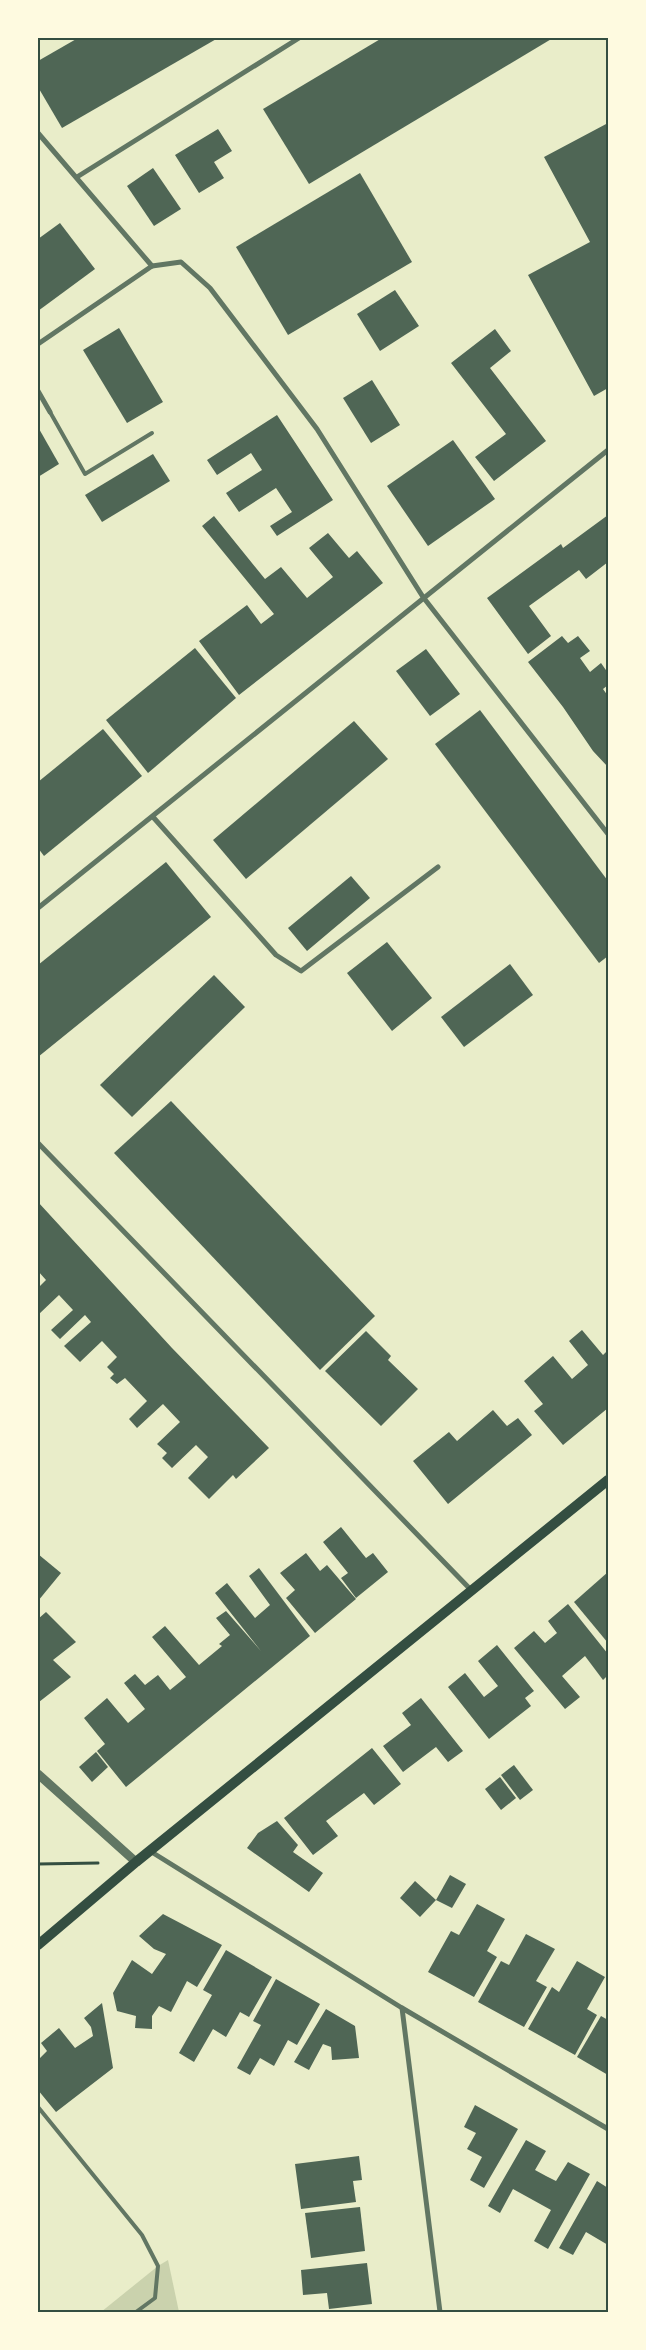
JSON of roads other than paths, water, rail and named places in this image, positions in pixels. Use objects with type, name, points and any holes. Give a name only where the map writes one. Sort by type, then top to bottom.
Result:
[{"type":"main road","points":[[38,1945],[136,1862],[608,1480]]},
{"type":"street","points":[[77,177],[299,38]]},
{"type":"street","points":[[38,133],[152,266]]},
{"type":"street","points":[[38,344],[152,266],[182,262],[210,288],[317,429],[423,597],[608,834]]},
{"type":"street","points":[[38,391],[50,412]]},
{"type":"street","points":[[38,908],[608,450]]},
{"type":"street","points":[[153,817],[276,955],[301,971],[438,867]]},
{"type":"street","points":[[38,1143],[473,1591]]},
{"type":"street","points":[[38,1774],[136,1862]]},
{"type":"street","points":[[150,1851],[402,2008],[608,2129]]},
{"type":"street","points":[[402,2008],[440,2312]]},
{"type":"lane","points":[[50,412],[85,474],[152,432]]},
{"type":"lane","points":[[38,2107],[142,2235],[158,2266],[155,2298],[136,2312]]}]
